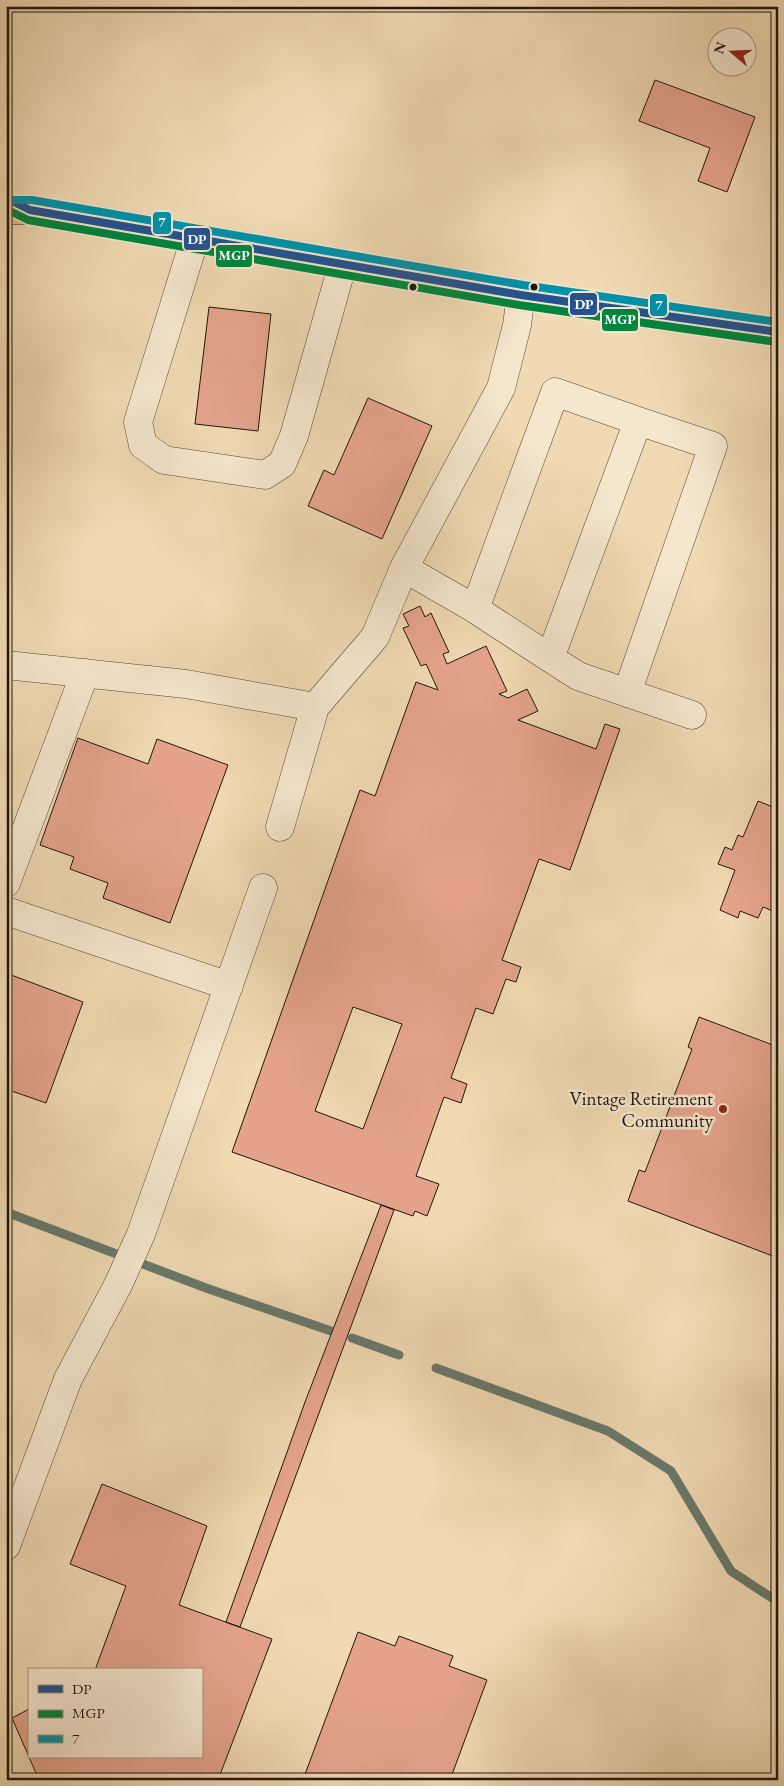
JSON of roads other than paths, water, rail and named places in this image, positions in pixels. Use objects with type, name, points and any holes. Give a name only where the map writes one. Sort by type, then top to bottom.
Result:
[{"type":"main road","points":[[14,206],[521,295],[778,332]]},
{"type":"lane","points":[[195,238],[138,422],[143,446],[164,460],[265,476],[282,464],[294,436],[343,264]]},
{"type":"lane","points":[[280,827],[315,707],[375,637],[404,568],[501,388],[521,295]]},
{"type":"lane","points":[[475,609],[556,392],[713,446],[627,693]]},
{"type":"lane","points":[[550,658],[638,420]]},
{"type":"lane","points":[[404,568],[475,609],[578,676],[692,715]]},
{"type":"lane","points":[[6,665],[186,684],[315,707]]},
{"type":"lane","points":[[6,883],[85,673]]},
{"type":"lane","points":[[6,1546],[68,1379],[118,1285],[141,1234],[263,888]]},
{"type":"lane","points":[[6,911],[229,986]]},
{"type":"waterway","points":[[6,1212],[206,1288],[331,1331]]},
{"type":"waterway","points":[[352,1338],[399,1355]]},
{"type":"waterway","points":[[436,1368],[608,1431],[671,1471],[731,1571],[778,1602]]},
{"type":"place","name":"Vintage Retirement Community","points":[[723,1109]]}]
